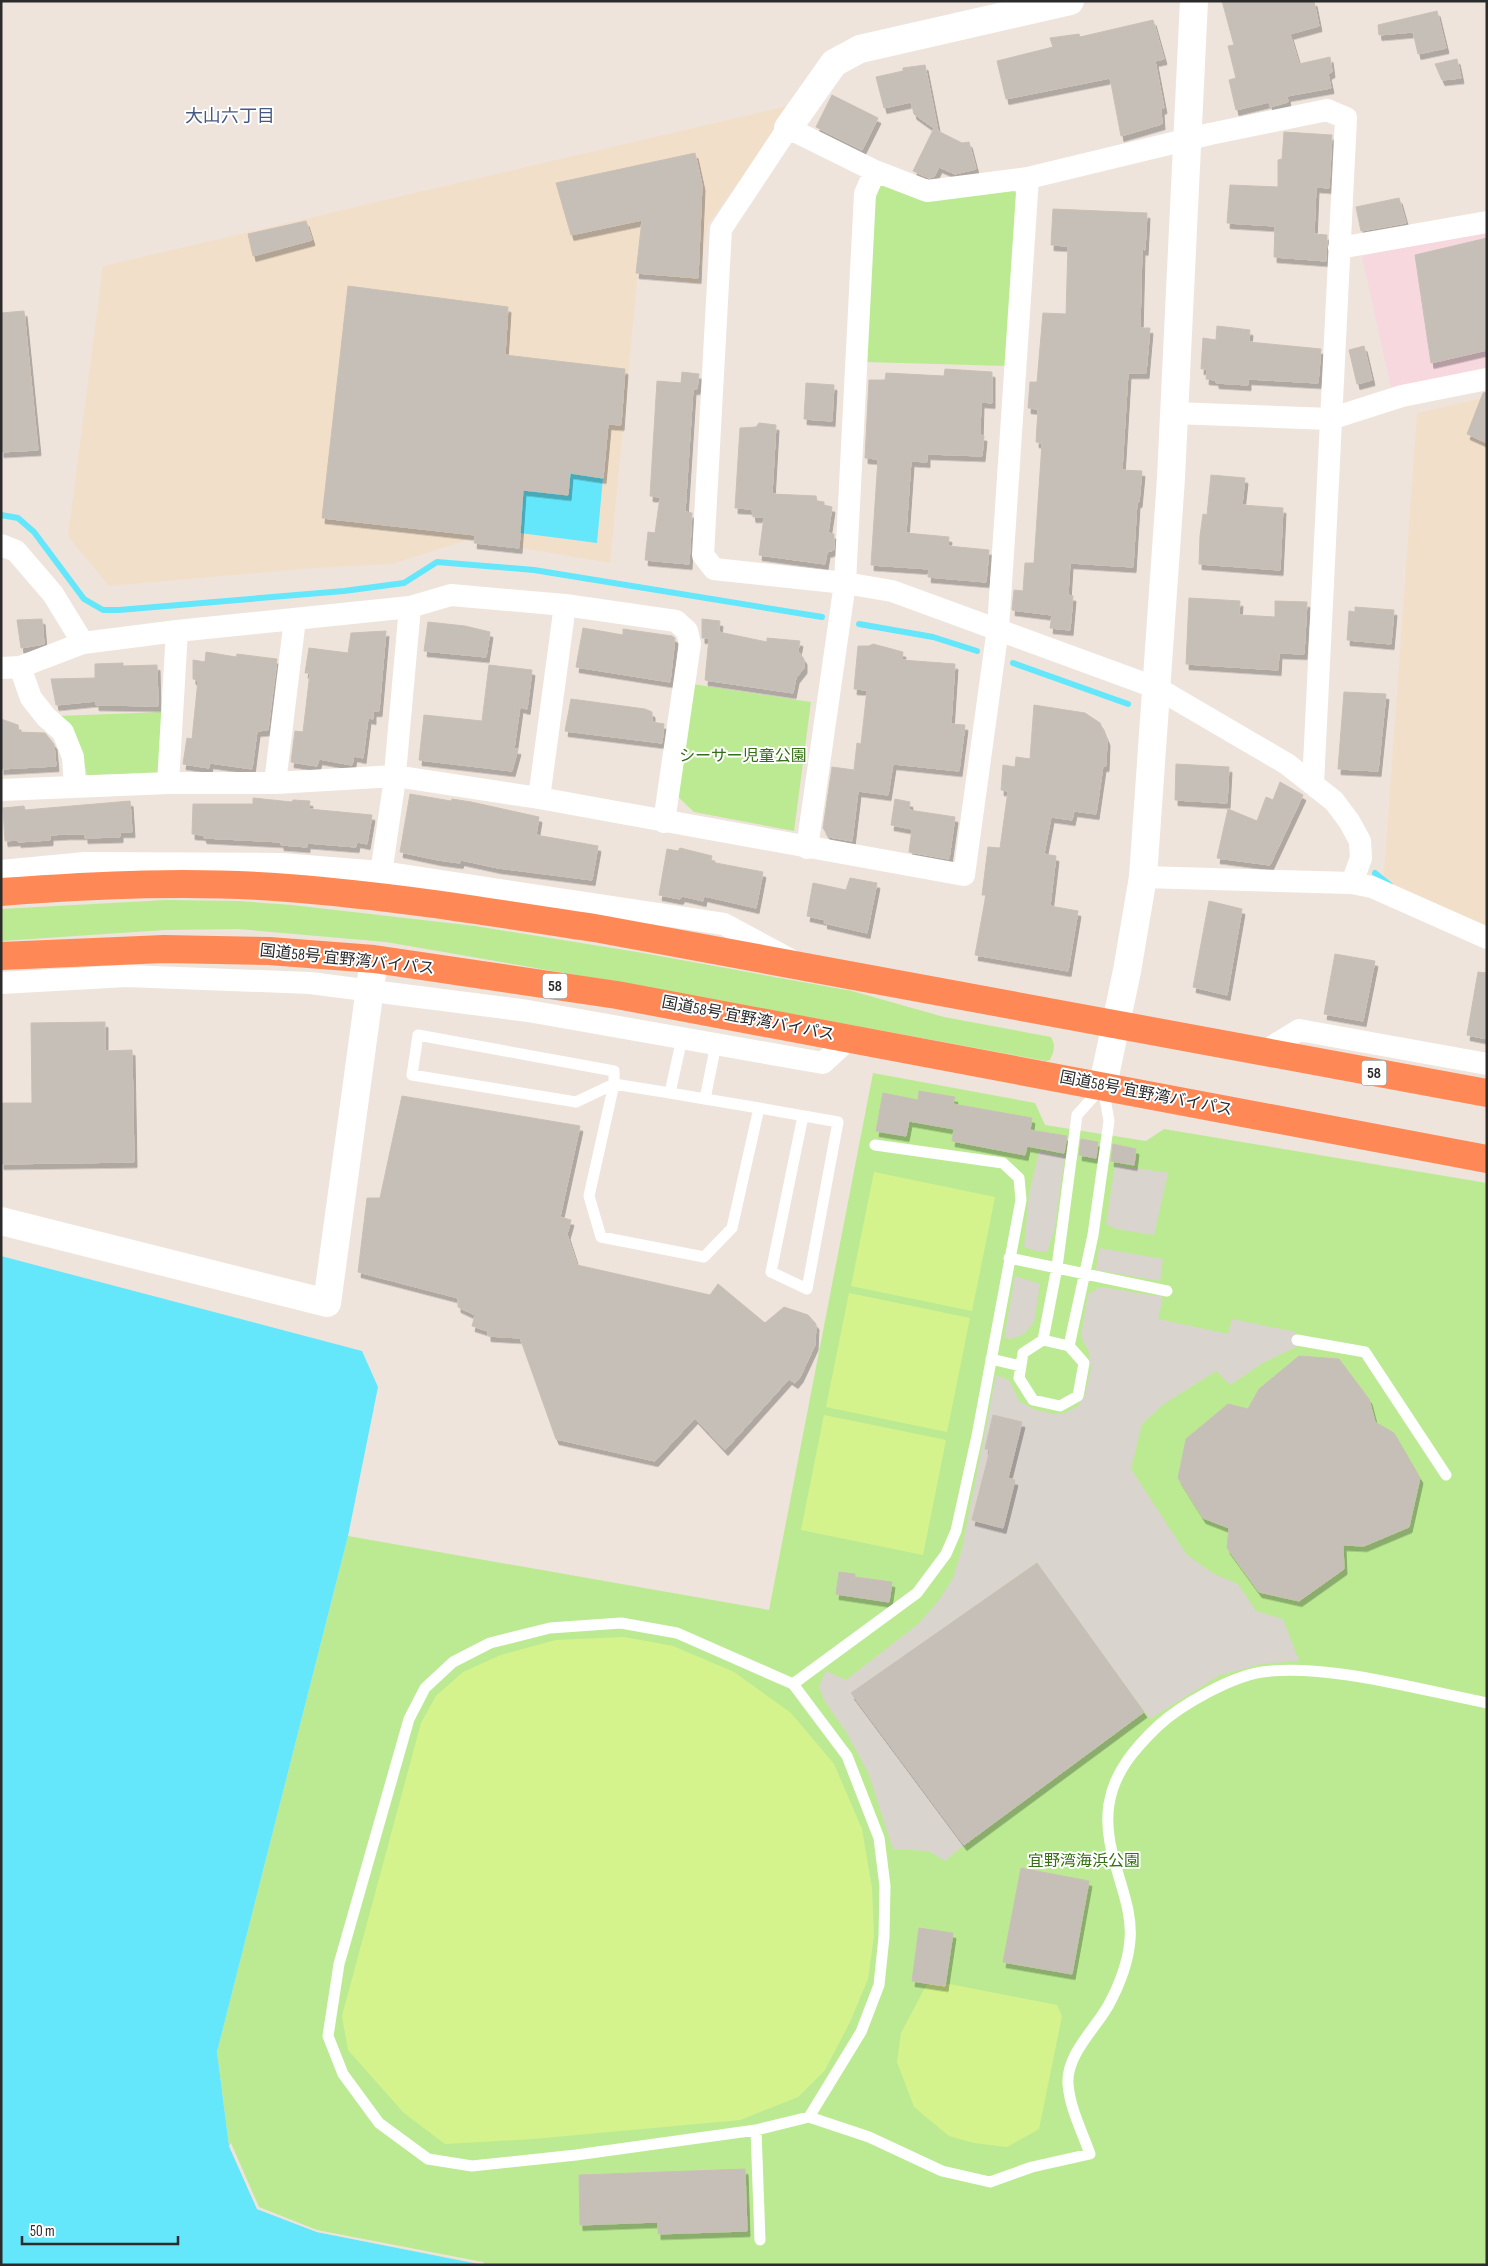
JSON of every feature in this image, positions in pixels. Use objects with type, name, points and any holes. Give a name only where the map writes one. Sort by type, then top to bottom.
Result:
[{"type":"highway","name":"58","points":[[1,892],[98,884],[287,888],[379,885],[600,929],[1487,1093]]},
{"type":"highway","name":"国道58号 宜野湾バイパス","points":[[1,956],[164,949],[269,950],[374,959],[617,995],[1103,1085],[1487,1159]]},
{"type":"street","points":[[1070,1],[860,49],[834,63],[721,229],[703,555],[714,569],[845,583],[892,591],[998,628],[1157,688],[1287,764],[1334,801],[1360,841],[1361,858],[1352,883]]},
{"type":"street","points":[[1103,1085],[1143,877],[1175,412],[1194,1]]},
{"type":"street","points":[[788,128],[875,171],[927,191],[1028,178],[1210,134],[1327,110],[1346,118],[1313,784]]},
{"type":"street","points":[[807,848],[845,583],[865,194],[875,171]]},
{"type":"street","points":[[1,790],[168,783],[275,783],[395,776],[539,798],[964,875],[998,628],[1028,178]]},
{"type":"street","points":[[1339,248],[1487,222]]},
{"type":"street","points":[[1175,412],[1330,419],[1402,396],[1487,379]]},
{"type":"street","points":[[1,545],[16,551],[52,594],[82,643]]},
{"type":"street","points":[[75,787],[73,757],[63,732],[46,718],[10,668],[82,643],[177,631],[410,607],[451,595],[565,605],[676,621],[687,631],[690,644],[664,822]]},
{"type":"street","points":[[539,798],[565,605]]},
{"type":"street","points":[[1,871],[85,863],[281,864],[379,885],[395,776],[410,607]]},
{"type":"street","points":[[275,783],[295,619]]},
{"type":"street","points":[[168,783],[177,631]]},
{"type":"street","points":[[1143,877],[1352,883],[1372,887],[1487,938]]},
{"type":"street","points":[[1,1221],[328,1303],[374,959]]},
{"type":"street","points":[[1,983],[127,976],[310,983],[528,1012],[823,1063],[850,1038]]},
{"type":"street","points":[[1262,1052],[1299,1030],[1487,1064]]},
{"type":"lane","points":[[759,1108],[732,1228],[704,1257],[601,1237],[589,1196],[614,1084],[614,1072],[418,1035],[412,1074],[576,1102],[614,1084],[706,1099],[759,1108],[838,1122],[807,1289],[771,1272],[803,1116]]},
{"type":"lane","points":[[670,1093],[682,1038]]},
{"type":"lane","points":[[706,1099],[716,1044]]},
{"type":"lane","points":[[1043,1340],[1057,1267],[1077,1115],[1103,1085]]},
{"type":"lane","points":[[1069,1346],[1093,1235],[1109,1121],[1103,1085]]},
{"type":"lane","points":[[793,1684],[917,1593],[946,1554],[956,1531],[977,1436],[1021,1200],[1020,1178],[1003,1163],[875,1145]]},
{"type":"lane","points":[[1009,1258],[1167,1291]]},
{"type":"lane","points":[[1043,1340],[1069,1346],[1084,1363],[1078,1396],[1060,1406],[1032,1400],[1019,1378],[1023,1353],[1043,1340]]},
{"type":"lane","points":[[1297,1340],[1365,1352],[1446,1475]]},
{"type":"lane","points":[[990,1359],[1021,1366]]},
{"type":"lane","points":[[809,2117],[861,2032],[879,1985],[884,1937],[885,1886],[879,1838],[847,1756],[793,1684],[677,1633],[621,1623],[541,1630],[490,1643],[453,1662],[425,1688],[409,1719],[339,1964],[328,2036],[343,2074],[380,2123],[428,2159],[472,2166],[576,2155],[756,2130],[809,2117],[868,2137],[942,2171],[990,2182],[1032,2167],[1090,2154],[1075,2115],[1068,2083],[1071,2065],[1108,2007],[1120,1983],[1126,1961],[1130,1939],[1127,1912],[1110,1849],[1109,1811],[1116,1783],[1125,1762],[1143,1740],[1167,1718],[1203,1696],[1230,1682],[1260,1672],[1294,1670],[1341,1674],[1487,1703]]},
{"type":"lane","points":[[756,2130],[760,2240]]},
{"type":"shaded area","points":[[796,104],[708,224],[698,284],[638,272],[610,563],[471,539],[392,564],[314,568],[109,586],[68,536],[103,266]]},
{"type":"shaded area","points":[[1487,231],[1487,367],[1391,388],[1362,256]]},
{"type":"shaded area","points":[[1487,397],[1487,930],[1383,887],[1417,413]]},
{"type":"shaded area","points":[[1039,1151],[1065,1156],[1054,1232],[1047,1251],[1036,1251],[1024,1247],[1029,1194]]},
{"type":"shaded area","points":[[1115,1165],[1168,1173],[1154,1235],[1116,1229],[1106,1224]]},
{"type":"shaded area","points":[[1099,1248],[1163,1259],[1160,1281],[1096,1270]]},
{"type":"shaded area","points":[[1015,1276],[1040,1284],[1034,1322],[1024,1334],[1012,1339],[1004,1338]]},
{"type":"shaded area","points":[[1101,1287],[1163,1297],[1158,1319],[1228,1334],[1232,1319],[1296,1332],[1298,1346],[1263,1363],[1230,1385],[1216,1371],[1164,1404],[1142,1424],[1131,1469],[1187,1555],[1214,1574],[1238,1584],[1256,1611],[1283,1619],[1299,1661],[1262,1664],[1220,1675],[1150,1719],[1036,1563],[852,1693],[964,1845],[945,1861],[929,1851],[893,1849],[868,1772],[846,1732],[824,1700],[819,1686],[826,1671],[846,1680],[918,1624],[939,1600],[953,1578],[962,1549],[996,1375],[1009,1380],[1019,1401],[1033,1409],[1053,1414],[1065,1413],[1077,1407],[1084,1398],[1091,1368],[1089,1353],[1081,1336],[1088,1294]],"holes":[[[993,1415],[1021,1422],[1013,1456],[985,1449]],[[984,1472],[1002,1528],[972,1519]]]},
{"type":"green space","points":[[890,180],[1005,182],[1017,194],[1007,366],[865,362],[874,188]]},
{"type":"green space","name":"シーサー児童公園","points":[[692,684],[811,702],[794,831],[694,812],[677,796]]},
{"type":"green space","points":[[164,712],[160,773],[87,775],[81,750],[57,716]]},
{"type":"green space","points":[[166,900],[239,901],[292,905],[475,926],[643,953],[852,991],[944,1017],[1051,1037],[1054,1043],[1053,1054],[1050,1060],[1046,1061],[640,986],[386,942],[238,929],[165,930],[1,941],[1,909]]},
{"type":"green space","name":"宜野湾海浜公園","points":[[873,1073],[1035,1103],[1045,1125],[1146,1141],[1164,1129],[1487,1183],[1487,2265],[483,2265],[317,2232],[257,2209],[229,2146],[217,2052],[348,1536],[769,1610]]},
{"type":"green space","points":[[874,1172],[995,1197],[972,1311],[851,1286]]},
{"type":"green space","points":[[849,1293],[970,1318],[947,1432],[826,1407]]},
{"type":"green space","points":[[824,1415],[946,1440],[923,1555],[801,1530]]},
{"type":"green space","points":[[624,1637],[673,1646],[734,1672],[791,1713],[834,1764],[862,1829],[872,1888],[874,1936],[868,1979],[850,2022],[825,2070],[798,2097],[740,2120],[533,2139],[445,2144],[404,2113],[348,2050],[342,2016],[421,1723],[436,1696],[463,1672],[501,1655],[556,1640]]},
{"type":"green space","points":[[929,1980],[1057,2005],[1062,2016],[1039,2129],[1007,2147],[974,2143],[949,2136],[914,2107],[897,2062],[901,2033]]},
{"type":"water","points":[[570,473],[603,478],[597,543],[520,533],[523,490],[568,495]]},
{"type":"water","points":[[1,1256],[362,1351],[378,1387],[348,1536],[217,2052],[229,2146],[257,2209],[317,2232],[483,2265],[1,2265]]},
{"type":"pier","points":[[231,2143],[259,2207],[317,2230],[483,2262],[485,2265],[317,2232],[257,2209],[229,2146]]},
{"type":"building","points":[[1222,1],[1314,1],[1319,26],[1290,34],[1299,64],[1330,57],[1332,72],[1328,74],[1331,88],[1287,96],[1288,102],[1270,107],[1269,102],[1236,110],[1229,80],[1236,78],[1228,46],[1234,45]]},
{"type":"building","points":[[1437,11],[1446,48],[1418,54],[1413,32],[1379,35],[1378,25]]},
{"type":"building","points":[[1153,20],[1164,59],[1155,61],[1164,108],[1161,109],[1162,124],[1121,136],[1110,78],[1006,99],[997,61],[1053,47],[1050,38],[1079,34],[1080,37]]},
{"type":"building","points":[[1457,59],[1461,78],[1442,80],[1435,64]]},
{"type":"building","points":[[925,65],[938,131],[962,143],[969,142],[976,169],[955,174],[939,167],[934,177],[929,178],[913,171],[934,128],[914,114],[911,102],[884,108],[876,77],[903,71],[903,68]]},
{"type":"building","points":[[832,95],[878,118],[862,150],[816,127]]},
{"type":"building","points":[[1284,132],[1332,135],[1329,188],[1316,187],[1314,234],[1327,235],[1326,261],[1274,257],[1275,226],[1227,223],[1230,185],[1278,187],[1278,160],[1282,159]]},
{"type":"building","points":[[695,153],[702,185],[698,278],[636,273],[642,220],[571,235],[556,183]]},
{"type":"building","points":[[1399,198],[1406,223],[1361,231],[1356,207]]},
{"type":"building","points":[[1053,209],[1147,213],[1145,250],[1142,249],[1140,328],[1150,328],[1146,373],[1128,373],[1122,470],[1142,471],[1139,502],[1137,502],[1133,567],[1070,563],[1068,595],[1073,596],[1070,630],[1050,628],[1052,615],[1012,610],[1014,590],[1023,591],[1025,563],[1034,563],[1042,443],[1036,442],[1038,409],[1028,408],[1030,382],[1037,382],[1043,313],[1066,314],[1068,246],[1051,245]]},
{"type":"building","points":[[306,221],[312,240],[253,256],[248,234]]},
{"type":"building","points":[[1487,238],[1487,350],[1431,363],[1415,255]]},
{"type":"building","points":[[348,286],[508,307],[505,355],[625,369],[621,425],[608,424],[603,478],[570,473],[568,495],[523,490],[519,548],[474,543],[475,535],[322,518]]},
{"type":"building","points":[[24,311],[38,450],[1,452],[1,313]]},
{"type":"building","points":[[1217,326],[1250,330],[1249,342],[1321,349],[1318,383],[1248,379],[1248,385],[1216,383],[1216,380],[1206,379],[1207,369],[1201,369],[1203,338],[1216,340]]},
{"type":"building","points":[[1364,346],[1372,380],[1357,384],[1349,350]]},
{"type":"building","points":[[945,369],[992,372],[992,403],[981,402],[980,435],[984,436],[982,456],[927,454],[927,462],[911,461],[906,533],[949,537],[948,546],[989,550],[986,582],[928,577],[929,569],[871,565],[878,459],[865,458],[869,380],[885,380],[886,373],[944,376]]},
{"type":"building","points":[[682,372],[699,374],[697,389],[693,389],[685,512],[692,513],[689,564],[645,560],[648,532],[655,533],[660,497],[650,496],[657,381],[681,383]]},
{"type":"building","points":[[806,383],[834,385],[832,421],[804,419]]},
{"type":"building","points":[[1487,392],[1487,443],[1467,434],[1483,393]]},
{"type":"building","points":[[759,423],[776,425],[772,494],[816,496],[817,501],[824,502],[824,505],[832,507],[828,533],[834,534],[834,550],[827,552],[825,564],[759,555],[764,517],[753,517],[752,509],[735,508],[740,428],[756,427]]},
{"type":"building","points":[[1211,475],[1245,478],[1242,505],[1283,508],[1280,570],[1199,564],[1200,536],[1203,514],[1207,515]]},
{"type":"building","points":[[1189,598],[1240,601],[1239,615],[1275,617],[1275,601],[1307,602],[1304,654],[1279,653],[1278,670],[1186,664]]},
{"type":"building","points":[[1355,607],[1394,610],[1391,644],[1347,640],[1349,611],[1355,612]]},
{"type":"building","points":[[42,619],[44,644],[21,648],[17,620]]},
{"type":"building","points":[[702,619],[720,621],[719,632],[767,642],[767,638],[800,641],[798,651],[804,659],[804,668],[796,678],[793,693],[705,680],[709,638],[702,638]]},
{"type":"building","points":[[428,622],[465,626],[490,632],[486,657],[424,651]]},
{"type":"building","points":[[583,628],[623,635],[623,629],[672,636],[675,638],[670,682],[576,667]]},
{"type":"building","points":[[386,631],[379,711],[373,711],[373,719],[368,718],[363,758],[354,756],[352,765],[319,759],[317,766],[291,762],[295,731],[303,732],[310,673],[305,673],[309,648],[348,653],[351,633]]},
{"type":"building","points":[[873,644],[903,652],[902,660],[955,664],[951,724],[965,725],[959,771],[893,764],[888,795],[858,791],[852,841],[829,837],[823,828],[832,767],[854,770],[857,743],[861,744],[867,690],[854,689],[858,646]]},
{"type":"building","points":[[206,652],[236,657],[237,654],[277,659],[268,730],[257,731],[252,769],[210,763],[209,768],[183,764],[187,738],[192,739],[198,680],[193,679],[193,660],[205,662]]},
{"type":"building","points":[[123,663],[123,666],[157,665],[158,706],[96,705],[96,701],[56,705],[51,679],[95,678],[95,664]]},
{"type":"building","points":[[489,665],[532,670],[527,709],[520,707],[514,749],[518,749],[512,771],[419,760],[424,715],[482,721]]},
{"type":"building","points":[[1344,692],[1386,694],[1378,771],[1338,769]]},
{"type":"building","points":[[571,699],[645,709],[652,712],[652,722],[664,724],[662,743],[565,731]]},
{"type":"building","points":[[1034,705],[1085,713],[1100,723],[1107,740],[1106,766],[1103,766],[1096,814],[1074,811],[1072,820],[1051,817],[1044,854],[1056,856],[1050,906],[1078,911],[1068,971],[975,955],[986,895],[982,895],[988,847],[1000,848],[1008,791],[1001,790],[1003,765],[1015,767],[1016,757],[1030,759]]},
{"type":"building","points":[[1,719],[18,725],[19,732],[45,733],[54,744],[56,766],[1,769]]},
{"type":"building","points":[[1176,764],[1229,767],[1227,803],[1175,800]]},
{"type":"building","points":[[1280,782],[1303,795],[1270,865],[1217,858],[1228,809],[1257,821],[1266,797],[1273,800]]},
{"type":"building","points":[[410,794],[451,801],[452,799],[471,802],[539,817],[536,835],[598,846],[592,880],[498,868],[461,860],[460,863],[438,860],[400,852]]},
{"type":"building","points":[[253,798],[292,802],[293,800],[310,801],[309,809],[372,815],[367,844],[357,842],[356,847],[307,843],[307,847],[281,845],[281,842],[204,838],[203,835],[192,834],[193,804],[253,804]]},
{"type":"building","points":[[895,799],[910,802],[909,810],[955,817],[949,859],[909,852],[912,829],[891,825]]},
{"type":"building","points":[[130,801],[132,832],[120,832],[120,837],[85,838],[85,834],[67,834],[50,835],[50,840],[5,841],[3,808],[24,806],[25,810]]},
{"type":"building","points":[[680,848],[712,856],[711,860],[716,863],[763,872],[756,908],[704,896],[703,901],[682,896],[680,899],[659,895],[667,849],[678,851]]},
{"type":"building","points":[[850,878],[877,883],[867,933],[824,923],[825,920],[807,916],[813,883],[846,890]]},
{"type":"building","points":[[1209,901],[1242,909],[1227,995],[1193,987]]},
{"type":"building","points":[[1335,954],[1375,961],[1363,1021],[1324,1014]]},
{"type":"building","points":[[1478,972],[1487,973],[1487,1039],[1467,1035]]},
{"type":"building","points":[[105,1022],[105,1051],[132,1050],[134,1162],[1,1164],[1,1103],[32,1103],[31,1023]]},
{"type":"building","points":[[919,1091],[955,1097],[953,1104],[1032,1118],[1030,1130],[1067,1136],[1064,1153],[1027,1146],[1025,1155],[952,1141],[954,1129],[909,1121],[906,1136],[876,1131],[883,1093],[918,1100]]},
{"type":"building","points":[[402,1096],[580,1126],[560,1217],[571,1220],[567,1234],[577,1265],[710,1295],[718,1284],[765,1323],[784,1307],[808,1315],[816,1324],[815,1345],[800,1377],[795,1383],[789,1379],[725,1450],[695,1418],[655,1461],[556,1439],[520,1338],[488,1336],[488,1331],[472,1326],[475,1315],[458,1307],[458,1298],[358,1272],[367,1198],[380,1198]]},
{"type":"building","points":[[1081,1139],[1098,1142],[1096,1158],[1079,1155]]},
{"type":"building","points":[[1113,1144],[1136,1149],[1134,1165],[1111,1161]]},
{"type":"building","points":[[1299,1356],[1339,1359],[1369,1399],[1375,1422],[1394,1433],[1420,1478],[1409,1527],[1364,1546],[1343,1545],[1344,1569],[1299,1601],[1259,1592],[1227,1548],[1229,1528],[1203,1518],[1178,1478],[1186,1439],[1228,1404],[1248,1409],[1259,1389]]},
{"type":"building","points":[[993,1415],[1022,1422],[1008,1478],[1015,1480],[1003,1528],[972,1520],[990,1450],[985,1449]]},
{"type":"building","points":[[1037,1563],[1144,1712],[964,1845],[851,1693]]},
{"type":"building","points":[[839,1572],[855,1574],[855,1577],[892,1582],[889,1602],[836,1594]]},
{"type":"building","points":[[1021,1868],[1089,1881],[1072,1974],[1003,1962]]},
{"type":"building","points":[[919,1928],[953,1933],[945,1986],[912,1981]]},
{"type":"building","points":[[745,2169],[747,2231],[658,2234],[658,2222],[580,2225],[579,2175]]},
{"type":"waterway","points":[[1,515],[18,518],[34,532],[84,599],[103,610],[344,591],[404,583],[437,562],[534,570],[822,617]]},
{"type":"waterway","points":[[859,624],[933,637],[977,651]]},
{"type":"waterway","points":[[1013,663],[1128,704]]},
{"type":"waterway","points":[[1375,873],[1390,885]]},
{"type":"district","name":"大山六丁目","points":[[230,116]]}]
